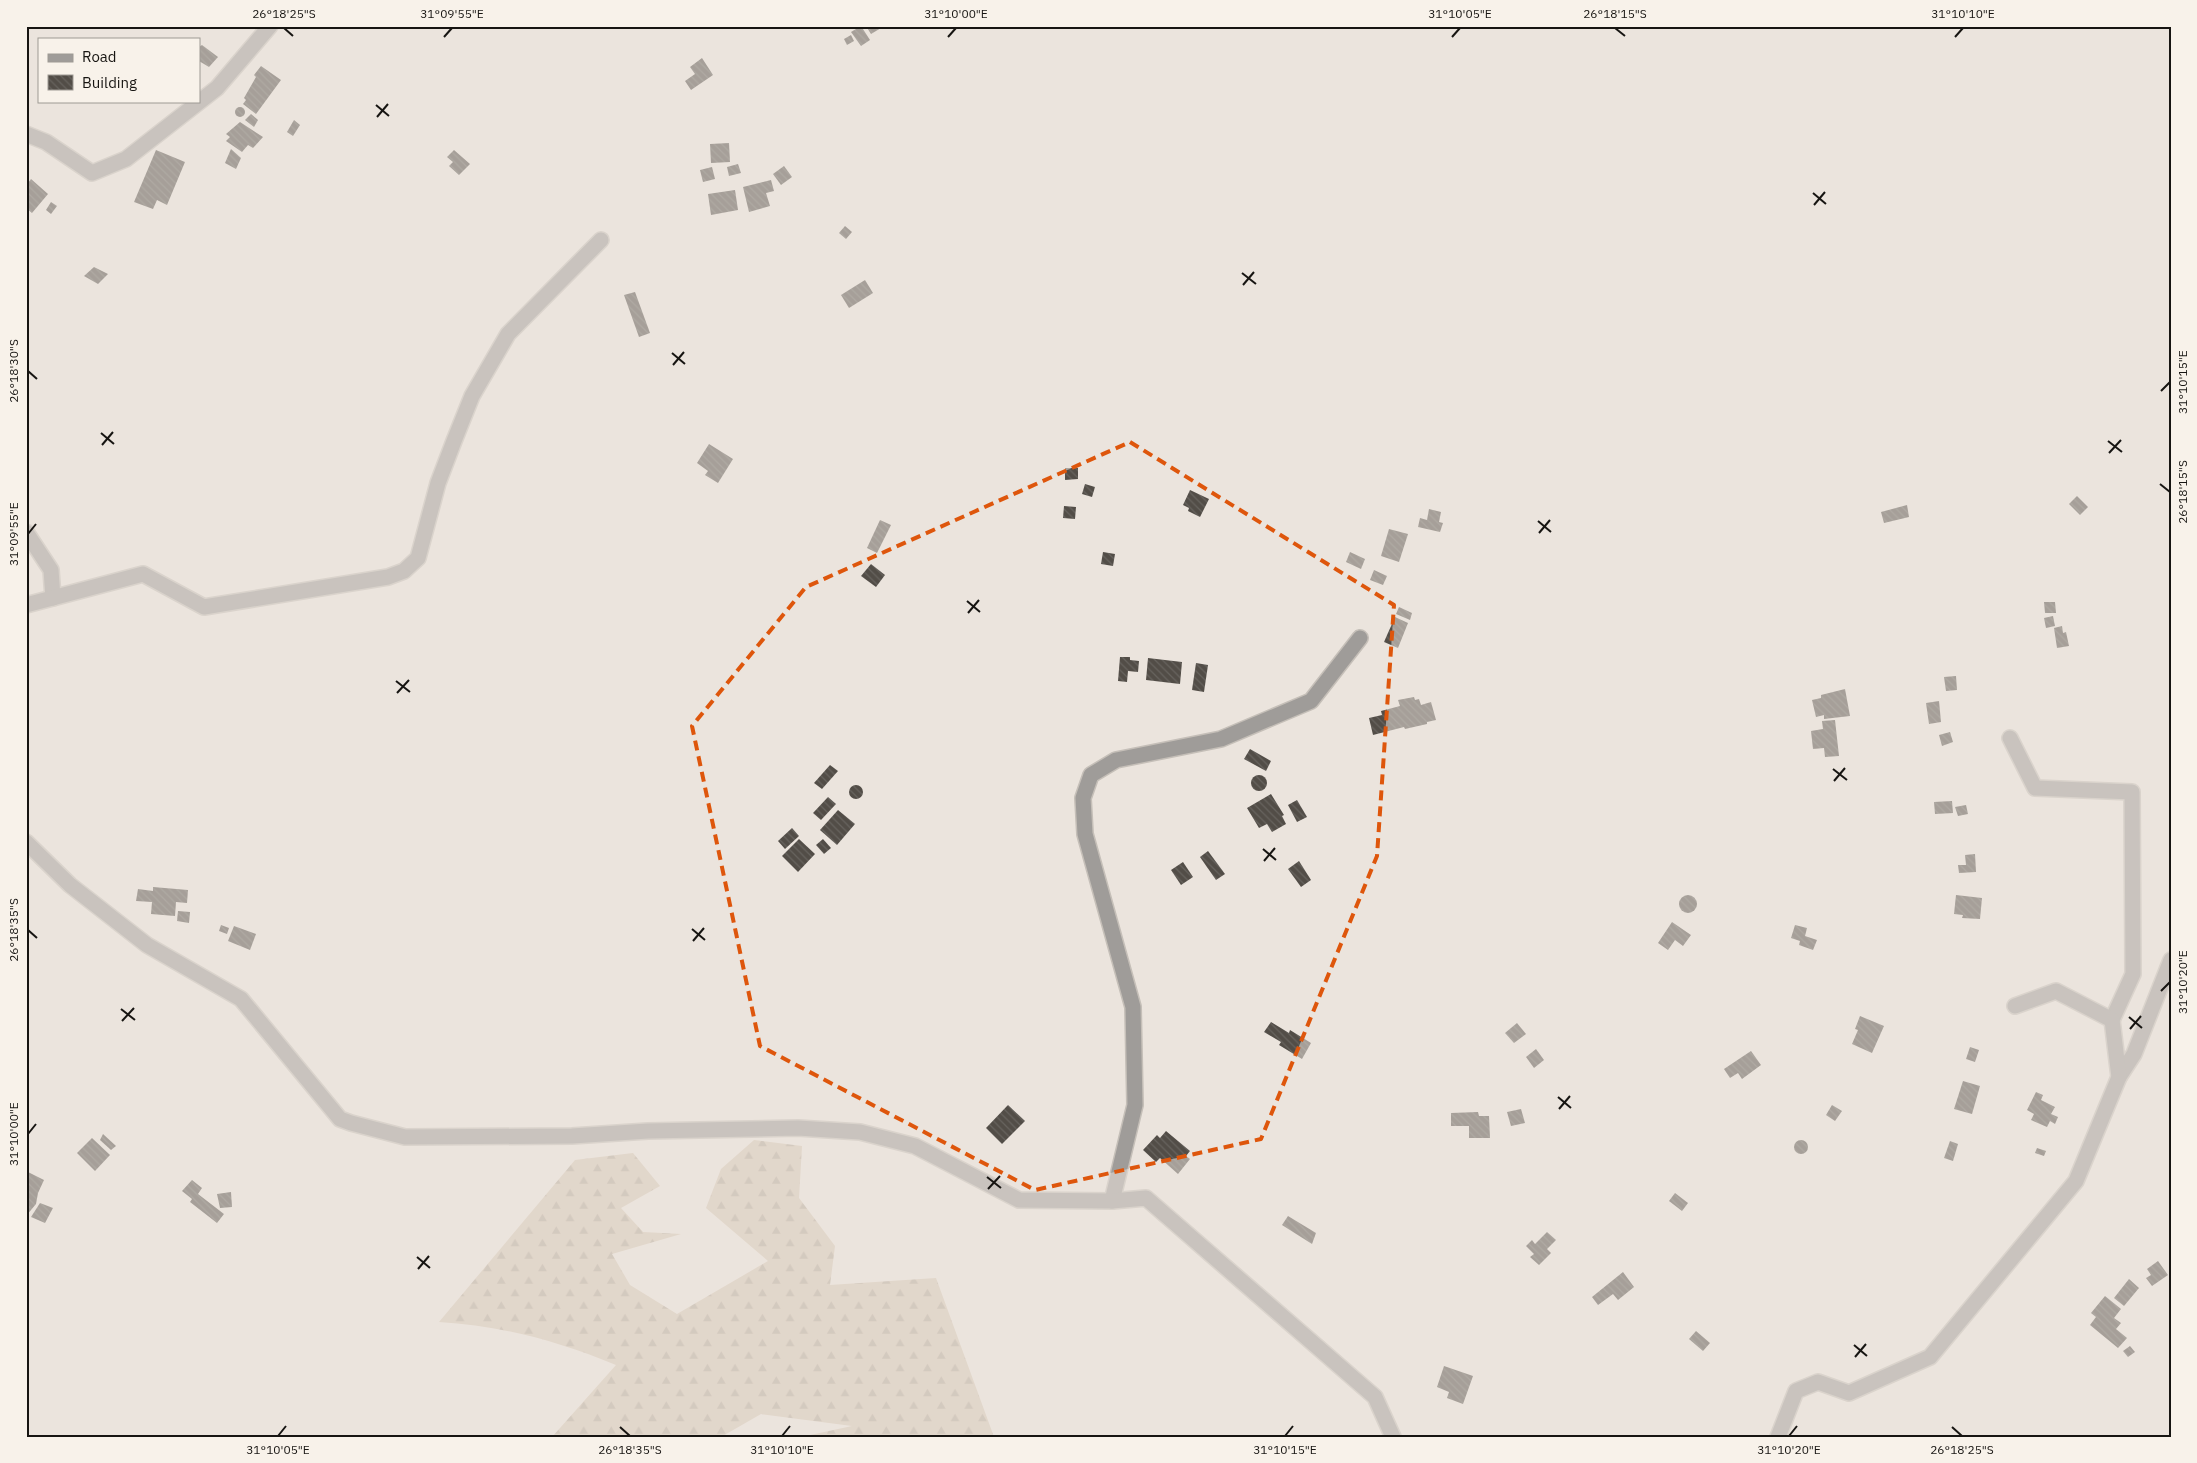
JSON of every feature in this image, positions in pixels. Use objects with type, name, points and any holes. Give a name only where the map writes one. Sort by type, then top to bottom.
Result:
[{"type":"street","points":[[200,101],[217,88],[270,26]]},
{"type":"street","points":[[26,134],[46,142],[92,173],[126,158],[199,102]]},
{"type":"street","points":[[26,605],[144,574],[204,607],[388,577],[404,570],[418,558],[438,483],[472,396],[508,334],[601,240]]},
{"type":"street","points":[[26,532],[51,570],[53,598]]},
{"type":"street","points":[[1112,1201],[1135,1105],[1133,1007],[1085,834],[1083,798],[1091,776],[1116,760],[1221,738],[1311,701],[1360,638]]},
{"type":"street","points":[[2010,738],[2035,788],[2132,792],[2133,974],[2112,1020],[2119,1077]]},
{"type":"street","points":[[26,842],[70,885],[147,945],[241,999],[340,1119],[404,1137],[572,1136],[648,1131],[798,1128],[860,1132],[915,1146],[1019,1200],[1112,1201],[1146,1198],[1374,1397],[1393,1437]]},
{"type":"street","points":[[1778,1437],[1796,1390],[1818,1382],[1849,1394],[1930,1357],[2076,1181],[2119,1077],[2134,1054],[2171,960]]},
{"type":"street","points":[[2015,1006],[2056,991],[2112,1020]]},
{"type":"highlighted area","points":[[1130,442],[1394,605],[1377,856],[1261,1139],[1035,1190],[760,1046],[692,726],[806,587]]},
{"type":"green space","points":[[754,1140],[802,1146],[799,1198],[835,1246],[830,1285],[936,1278],[994,1437],[801,1437],[852,1426],[761,1414],[721,1437],[552,1437],[616,1365],[529,1336],[485,1327],[439,1322],[575,1160],[633,1153],[660,1186],[621,1208],[643,1232],[681,1234],[612,1254],[630,1285],[677,1314],[768,1261],[706,1208],[721,1169]]},
{"type":"building","points":[[861,26],[870,40],[861,46],[851,32]]},
{"type":"building","points":[[866,26],[880,26],[881,28],[871,34]]},
{"type":"building","points":[[851,35],[854,41],[847,45],[844,39]]},
{"type":"building","points":[[202,45],[218,57],[209,67],[200,62],[200,46]]},
{"type":"building","points":[[702,58],[713,75],[691,90],[685,81],[695,74],[690,67]]},
{"type":"building","points":[[261,66],[281,80],[256,114],[243,104],[246,100],[244,98],[256,77],[254,75]]},
{"type":"building","points":[[238,107],[242,107],[245,112],[244,116],[238,117],[235,114],[235,110]]},
{"type":"building","points":[[251,114],[258,120],[254,127],[245,120]]},
{"type":"building","points":[[294,120],[300,125],[293,136],[287,132]]},
{"type":"building","points":[[240,122],[263,137],[253,148],[248,145],[242,152],[226,141],[230,137],[226,134]]},
{"type":"building","points":[[729,143],[730,162],[711,163],[710,144]]},
{"type":"building","points":[[231,149],[241,158],[236,169],[225,163]]},
{"type":"building","points":[[156,150],[185,162],[167,205],[157,200],[153,209],[134,202]]},
{"type":"building","points":[[454,150],[470,164],[459,175],[449,166],[453,162],[447,157]]},
{"type":"building","points":[[738,164],[741,173],[729,176],[727,167]]},
{"type":"building","points":[[784,166],[792,177],[781,185],[773,174]]},
{"type":"building","points":[[712,167],[715,179],[703,182],[700,170]]},
{"type":"building","points":[[31,179],[48,194],[32,213],[26,208],[26,181],[28,183]]},
{"type":"building","points":[[771,180],[774,191],[766,193],[770,206],[749,212],[743,187]]},
{"type":"building","points":[[735,190],[738,210],[711,215],[708,194]]},
{"type":"building","points":[[51,202],[57,206],[51,214],[46,210]]},
{"type":"building","points":[[845,226],[852,232],[846,239],[839,233]]},
{"type":"building","points":[[94,267],[108,274],[98,284],[84,276]]},
{"type":"building","points":[[865,280],[873,293],[849,308],[841,295]]},
{"type":"building","points":[[635,292],[650,333],[639,337],[624,295]]},
{"type":"building","points":[[709,444],[733,459],[718,483],[705,475],[708,471],[697,463]]},
{"type":"building","points":[[1065,468],[1078,468],[1078,479],[1065,480]]},
{"type":"building","points":[[1085,484],[1095,487],[1092,497],[1082,494]]},
{"type":"building","points":[[1190,490],[1209,499],[1200,517],[1188,511],[1189,508],[1183,505]]},
{"type":"building","points":[[2077,496],[2088,507],[2080,515],[2069,504]]},
{"type":"building","points":[[1907,505],[1909,517],[1884,523],[1881,512]]},
{"type":"building","points":[[1064,506],[1076,507],[1075,519],[1063,518]]},
{"type":"building","points":[[1429,509],[1441,512],[1439,522],[1443,523],[1440,532],[1418,527],[1420,518],[1427,520]]},
{"type":"building","points":[[880,520],[891,525],[877,553],[867,548]]},
{"type":"building","points":[[1389,529],[1408,534],[1399,562],[1381,556]]},
{"type":"building","points":[[1103,552],[1115,554],[1113,566],[1101,564]]},
{"type":"building","points":[[1350,552],[1365,559],[1361,569],[1346,562]]},
{"type":"building","points":[[871,564],[885,575],[876,587],[861,576]]},
{"type":"building","points":[[1374,570],[1387,576],[1383,585],[1370,580]]},
{"type":"building","points":[[2044,602],[2055,602],[2056,613],[2045,613]]},
{"type":"building","points":[[1399,607],[1412,613],[1410,620],[1396,614]]},
{"type":"building","points":[[2053,616],[2055,626],[2046,628],[2044,618]]},
{"type":"building","points":[[1395,617],[1408,623],[1398,648],[1384,642]]},
{"type":"building","points":[[2062,626],[2063,633],[2066,632],[2069,646],[2057,648],[2054,628]]},
{"type":"building","points":[[1120,657],[1130,657],[1130,660],[1139,661],[1138,672],[1128,671],[1127,682],[1118,681]]},
{"type":"building","points":[[1148,658],[1182,662],[1180,684],[1146,680]]},
{"type":"building","points":[[1196,663],[1208,665],[1204,692],[1192,690]]},
{"type":"building","points":[[1956,676],[1957,690],[1946,691],[1944,677]]},
{"type":"building","points":[[1845,689],[1850,716],[1824,719],[1824,715],[1816,717],[1812,700],[1821,698],[1821,695]]},
{"type":"building","points":[[1414,697],[1415,700],[1419,699],[1421,705],[1431,702],[1436,720],[1427,722],[1427,724],[1405,729],[1404,727],[1373,735],[1369,718],[1382,715],[1381,711],[1400,706],[1398,700]]},
{"type":"building","points":[[1939,701],[1941,722],[1929,724],[1926,703]]},
{"type":"building","points":[[1835,720],[1839,756],[1825,757],[1824,748],[1813,749],[1811,731],[1823,729],[1822,721]]},
{"type":"building","points":[[1950,732],[1953,742],[1942,746],[1939,735]]},
{"type":"building","points":[[1250,749],[1271,761],[1266,771],[1244,759]]},
{"type":"building","points":[[830,765],[838,771],[822,789],[814,783]]},
{"type":"building","points":[[1256,775],[1262,775],[1267,780],[1265,789],[1256,791],[1251,786],[1251,780]]},
{"type":"building","points":[[853,785],[859,785],[863,792],[859,799],[853,799],[849,795],[849,789]]},
{"type":"building","points":[[1271,794],[1284,815],[1282,816],[1286,824],[1272,832],[1267,824],[1259,828],[1247,808]]},
{"type":"building","points":[[828,797],[836,804],[821,820],[813,813]]},
{"type":"building","points":[[1297,800],[1307,817],[1297,822],[1288,805]]},
{"type":"building","points":[[1952,801],[1953,813],[1935,814],[1934,802]]},
{"type":"building","points":[[1966,805],[1968,814],[1958,816],[1955,807]]},
{"type":"building","points":[[838,810],[855,824],[837,845],[820,830]]},
{"type":"building","points":[[792,828],[799,836],[785,849],[778,841]]},
{"type":"building","points":[[799,839],[815,854],[798,872],[782,856]]},
{"type":"building","points":[[823,839],[831,848],[824,854],[816,845]]},
{"type":"building","points":[[1208,851],[1225,874],[1216,880],[1200,857]]},
{"type":"building","points":[[1975,854],[1976,872],[1959,873],[1958,865],[1966,865],[1965,855]]},
{"type":"building","points":[[1299,861],[1311,880],[1301,887],[1288,869]]},
{"type":"building","points":[[1183,862],[1193,877],[1181,885],[1171,870]]},
{"type":"building","points":[[153,887],[188,890],[187,903],[176,902],[175,916],[151,914],[152,902],[136,901],[138,889],[153,891]]},
{"type":"building","points":[[1688,895],[1694,898],[1697,904],[1694,910],[1688,913],[1682,910],[1679,904],[1682,898]]},
{"type":"building","points":[[1956,895],[1982,898],[1980,919],[1962,918],[1963,915],[1954,914]]},
{"type":"building","points":[[178,911],[190,912],[189,923],[177,921]]},
{"type":"building","points":[[1672,922],[1691,935],[1683,946],[1675,940],[1668,950],[1658,943]]},
{"type":"building","points":[[221,925],[229,928],[227,934],[219,931]]},
{"type":"building","points":[[1795,925],[1807,928],[1805,936],[1817,940],[1813,950],[1799,945],[1800,941],[1791,938]]},
{"type":"building","points":[[234,926],[256,934],[250,950],[228,941]]},
{"type":"building","points":[[1860,1016],[1884,1026],[1872,1053],[1852,1044],[1858,1030],[1855,1029]]},
{"type":"building","points":[[1271,1022],[1289,1033],[1290,1030],[1311,1043],[1302,1059],[1279,1045],[1281,1042],[1264,1032]]},
{"type":"building","points":[[1517,1023],[1526,1034],[1514,1043],[1505,1033]]},
{"type":"building","points":[[1970,1047],[1979,1050],[1975,1062],[1966,1059]]},
{"type":"building","points":[[1536,1049],[1544,1060],[1534,1068],[1526,1057]]},
{"type":"building","points":[[1751,1051],[1761,1065],[1742,1079],[1738,1073],[1730,1078],[1724,1069]]},
{"type":"building","points":[[1963,1081],[1980,1086],[1972,1114],[1954,1109]]},
{"type":"building","points":[[2036,1092],[2043,1095],[2041,1100],[2055,1107],[2051,1114],[2058,1117],[2055,1124],[2050,1121],[2047,1127],[2031,1120],[2034,1114],[2027,1110]]},
{"type":"building","points":[[1008,1105],[1025,1121],[1002,1144],[986,1128]]},
{"type":"building","points":[[1832,1105],[1842,1111],[1835,1121],[1826,1115]]},
{"type":"building","points":[[1521,1109],[1525,1123],[1511,1126],[1507,1112]]},
{"type":"building","points":[[1478,1112],[1479,1116],[1489,1116],[1490,1138],[1469,1138],[1469,1126],[1451,1126],[1451,1113]]},
{"type":"building","points":[[1166,1131],[1190,1151],[1186,1156],[1190,1159],[1178,1174],[1160,1158],[1156,1162],[1143,1150],[1157,1135],[1160,1138]]},
{"type":"building","points":[[103,1134],[116,1146],[111,1150],[100,1140]]},
{"type":"building","points":[[92,1138],[110,1155],[95,1171],[77,1153]]},
{"type":"building","points":[[1798,1140],[1804,1140],[1808,1147],[1804,1154],[1798,1154],[1794,1150],[1794,1144]]},
{"type":"building","points":[[1950,1141],[1958,1144],[1953,1161],[1944,1158]]},
{"type":"building","points":[[2037,1148],[2046,1151],[2044,1156],[2035,1153]]},
{"type":"building","points":[[26,1171],[44,1180],[38,1193],[36,1204],[26,1216]]},
{"type":"building","points":[[192,1180],[202,1188],[198,1194],[224,1214],[217,1223],[190,1202],[192,1199],[182,1191]]},
{"type":"building","points":[[231,1192],[232,1207],[220,1208],[217,1194]]},
{"type":"building","points":[[1675,1193],[1688,1203],[1682,1211],[1669,1201]]},
{"type":"building","points":[[40,1203],[53,1208],[45,1223],[31,1217]]},
{"type":"building","points":[[1288,1216],[1316,1233],[1312,1244],[1282,1225]]},
{"type":"building","points":[[1547,1232],[1556,1240],[1547,1249],[1551,1253],[1539,1265],[1530,1257],[1534,1254],[1526,1246],[1532,1240],[1535,1244]]},
{"type":"building","points":[[2158,1261],[2168,1275],[2152,1286],[2146,1278],[2151,1275],[2147,1269]]},
{"type":"building","points":[[1623,1272],[1634,1287],[1618,1300],[1613,1294],[1598,1305],[1592,1297]]},
{"type":"building","points":[[2129,1279],[2139,1288],[2124,1306],[2114,1298]]},
{"type":"building","points":[[2105,1296],[2121,1309],[2114,1318],[2121,1323],[2116,1329],[2127,1338],[2118,1348],[2090,1325],[2096,1317],[2091,1313]]},
{"type":"building","points":[[1696,1331],[1710,1343],[1703,1351],[1689,1339]]},
{"type":"building","points":[[2130,1346],[2135,1352],[2128,1357],[2123,1351]]},
{"type":"building","points":[[1444,1366],[1473,1376],[1463,1404],[1447,1398],[1449,1392],[1437,1387]]}]
